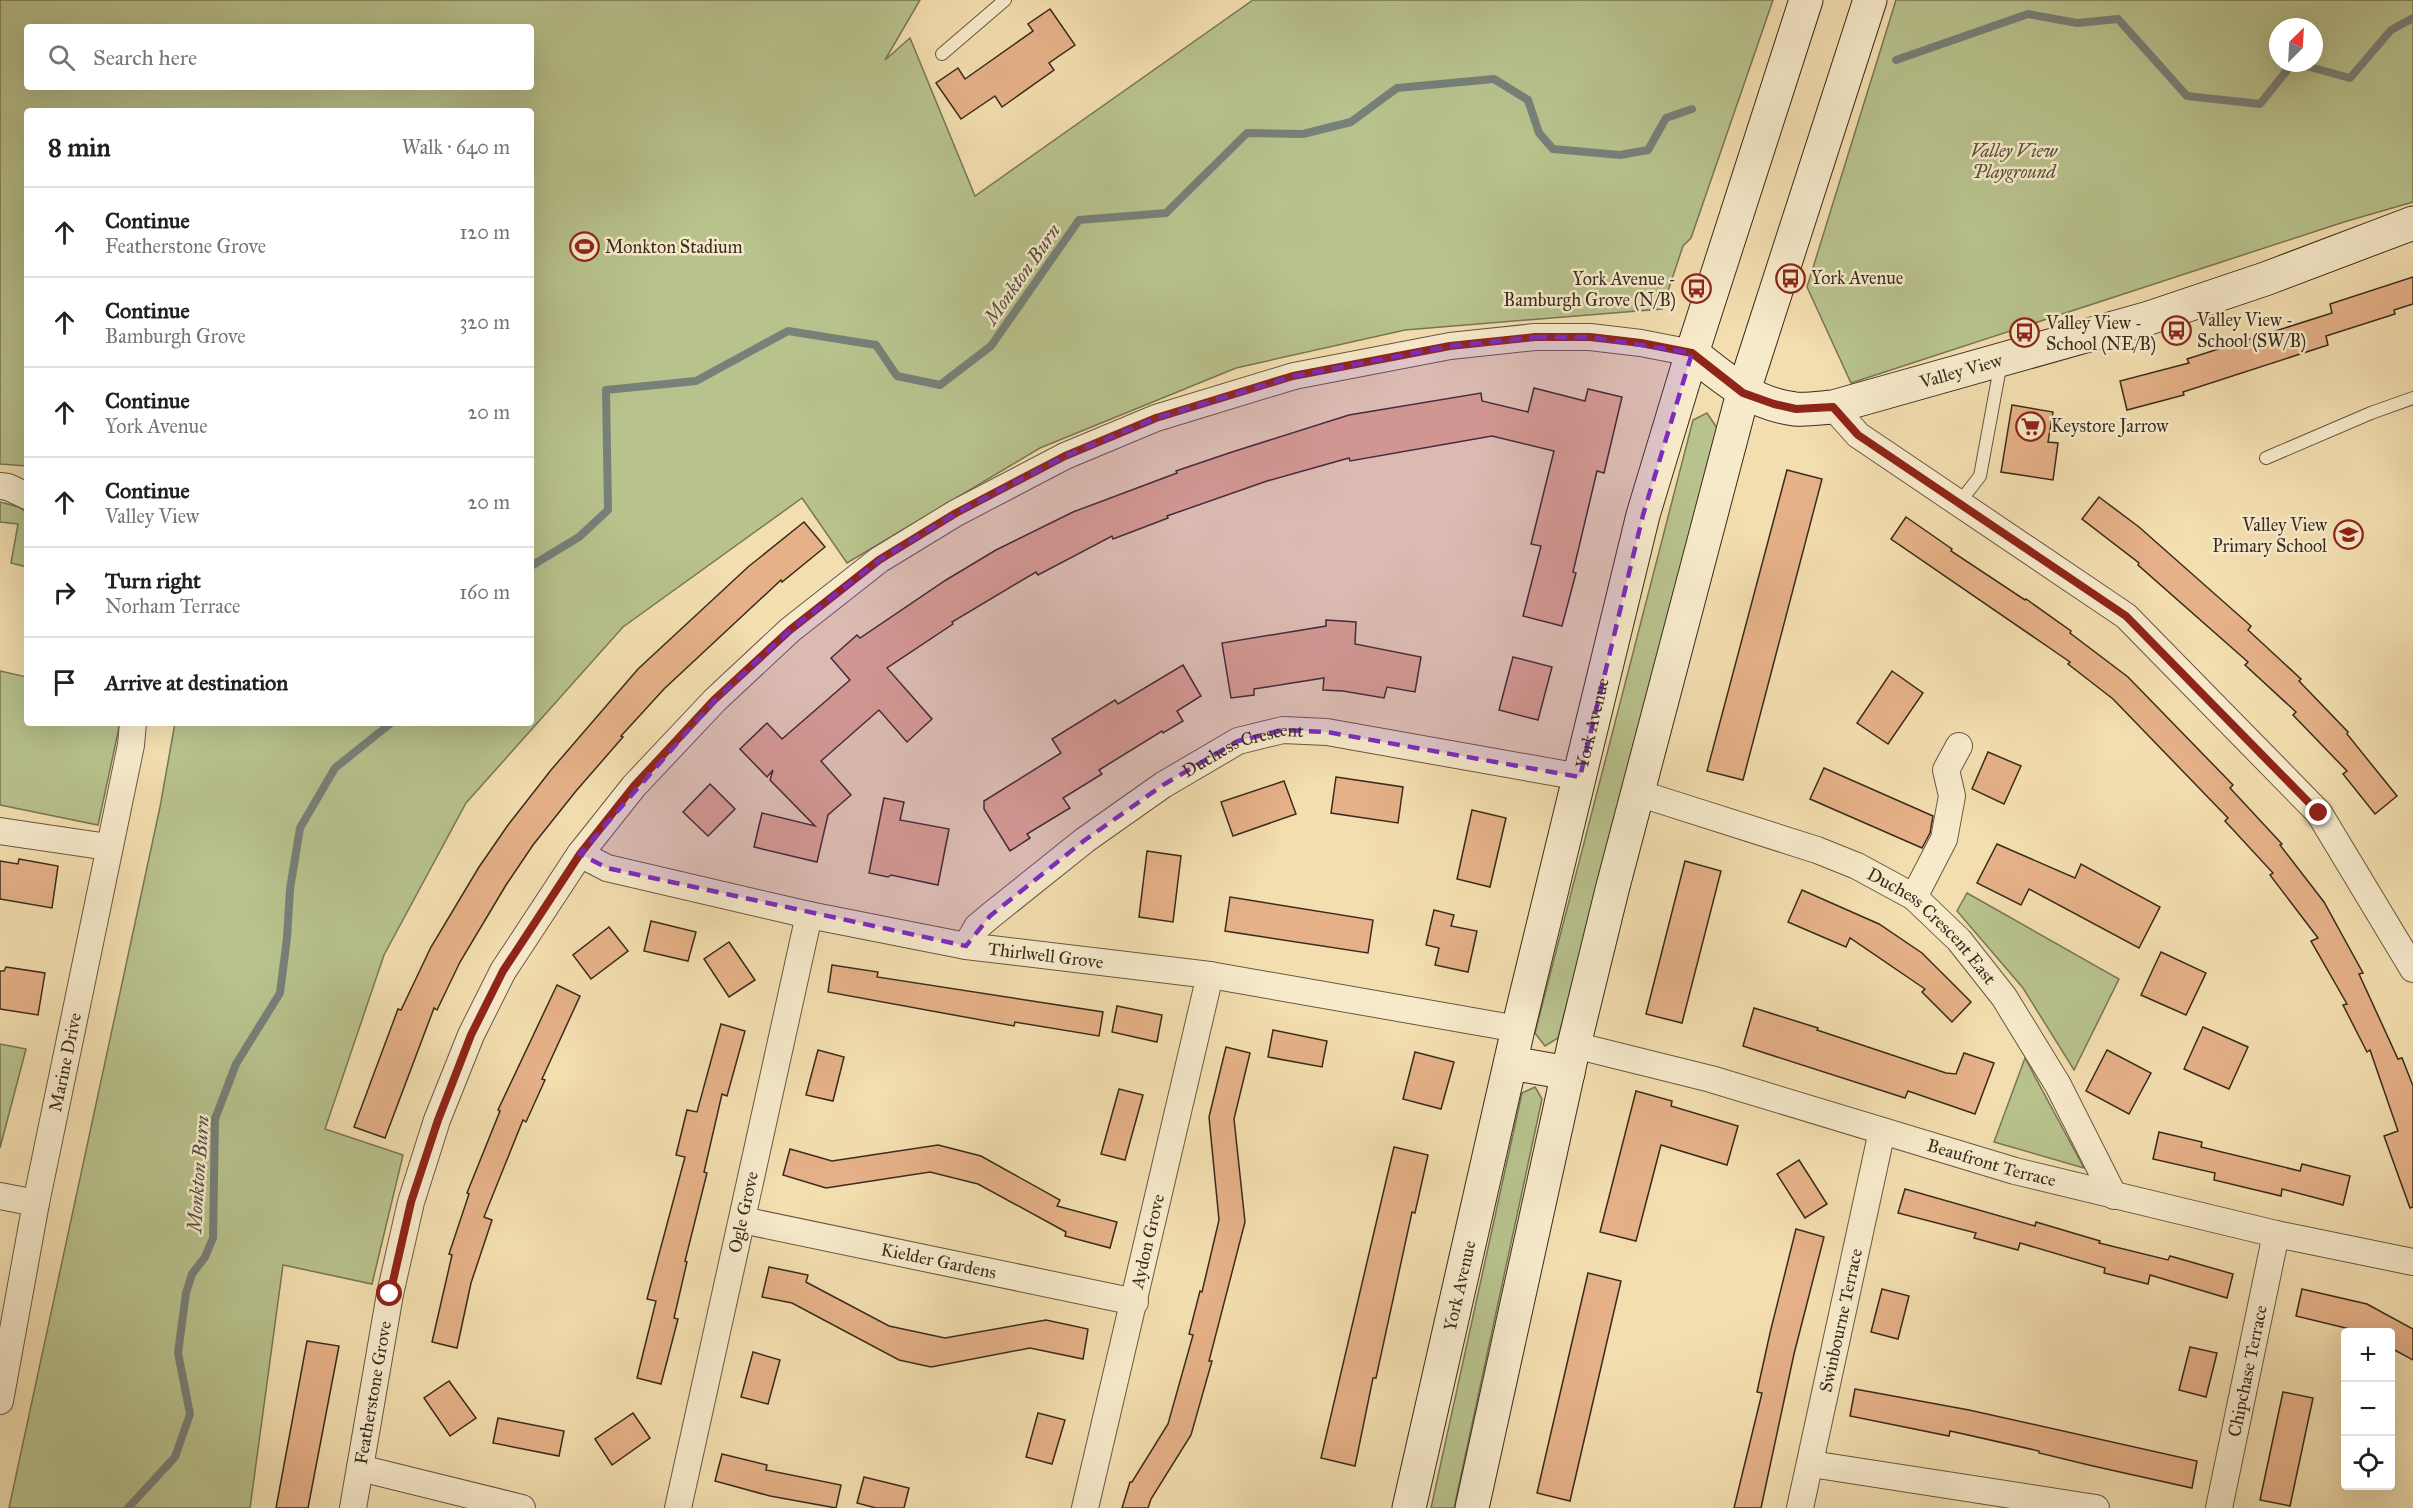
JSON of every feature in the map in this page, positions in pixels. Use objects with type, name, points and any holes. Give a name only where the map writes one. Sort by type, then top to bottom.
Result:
[{"type":"main road","name":"York Avenue","points":[[1409,1508],[1518,1029],[1643,515],[1692,353],[1806,0]]},
{"type":"main road","points":[[1472,1508],[1571,1059],[1743,393],[1870,0]]},
{"type":"main road","name":"Valley View","points":[[1743,393],[1796,409],[1833,407],[2149,318],[2255,283],[2413,223]]},
{"type":"main road","points":[[1692,353],[1743,393]]},
{"type":"main road","points":[[1511,1063],[1571,1059]]},
{"type":"street","name":"Featherstone Grove","points":[[353,1508],[390,1294],[411,1202],[438,1120],[471,1035],[503,971],[580,854],[634,786],[714,700],[790,630],[879,560],[956,513],[1065,456],[1156,418],[1293,376],[1450,346],[1535,337],[1590,337],[1641,343],[1692,353]]},
{"type":"street","points":[[1833,407],[1858,435],[2126,616],[2319,813],[2413,969]]},
{"type":"street","points":[[0,486],[24,495]]},
{"type":"street","name":"Marine Drive","points":[[0,1401],[36,1203],[131,745],[133,726]]},
{"type":"street","name":"Duchess Crescent","points":[[966,946],[977,927],[1085,840],[1163,785],[1238,741],[1283,730],[1327,732],[1580,777]]},
{"type":"street","points":[[1914,897],[1944,839],[1952,796],[1947,770],[1959,746]]},
{"type":"street","name":"Duchess Crescent East","points":[[1638,793],[1817,850],[1857,866],[1914,897],[1959,940],[2004,997],[2058,1085],[2114,1196]]},
{"type":"street","points":[[0,831],[108,848]]},
{"type":"street","name":"Thirlwell Grove","points":[[580,854],[607,868],[809,915],[966,946],[1210,975],[1518,1029]]},
{"type":"street","name":"Ogle Grove","points":[[678,1508],[809,915]]},
{"type":"street","name":"Aydon Grove","points":[[1085,1508],[1210,975]]},
{"type":"street","name":"Beaufront Terrace","points":[[1571,1059],[1711,1079],[2015,1171],[2276,1234],[2413,1262]]},
{"type":"street","name":"Swinbourne Terrace","points":[[1800,1508],[1882,1131]]},
{"type":"street","points":[[0,1196],[36,1203]]},
{"type":"street","name":"Kielder Gardens","points":[[742,1220],[1135,1302]]},
{"type":"street","name":"Chipchase Terrace","points":[[2219,1508],[2276,1234]]},
{"type":"street","points":[[1811,1464],[2096,1508]]},
{"type":"street","points":[[360,1468],[522,1508]]},
{"type":"lane","points":[[942,54],[1005,0]]},
{"type":"lane","points":[[1959,503],[1980,476],[2001,361]]},
{"type":"lane","points":[[2266,458],[2371,413],[2413,398]]},
{"type":"highlighted area","points":[[1535,337],[1590,337],[1692,353],[1643,515],[1580,777],[1327,732],[1283,730],[1238,741],[1163,785],[1085,840],[990,916],[966,946],[607,868],[580,854],[715,700],[790,630],[879,560],[956,513],[1065,456],[1156,418],[1294,376],[1450,346]]},
{"type":"green space","points":[[0,0],[920,0],[885,60],[910,38],[975,196],[1253,0],[1773,0],[1691,238],[1683,246],[1662,309],[1405,330],[1236,368],[1040,448],[847,563],[802,498],[623,627],[466,803],[384,955],[325,1129],[403,1155],[372,1284],[283,1265],[250,1508],[9,1508],[160,807],[174,726],[534,726],[534,108],[24,108],[24,466],[0,464]]},
{"type":"green space","name":"Valley View Playground","points":[[1896,0],[2413,0],[2413,202],[2344,222],[1851,383],[1807,287]]},
{"type":"green space","points":[[1707,413],[1717,428],[1558,1038],[1545,1046],[1535,1033],[1693,420]]},
{"type":"green space","points":[[0,502],[19,507],[24,511],[24,566],[11,563],[18,524],[0,522]]},
{"type":"green space","points":[[0,671],[24,676],[24,726],[119,726],[98,825],[0,805]]},
{"type":"green space","points":[[1967,893],[2119,979],[2074,1070],[2023,988],[1957,911]]},
{"type":"green space","points":[[0,1044],[26,1049],[0,1148]]},
{"type":"green space","points":[[2025,1058],[2084,1168],[1994,1142]]},
{"type":"green space","points":[[1535,1087],[1542,1099],[1454,1508],[1431,1508],[1522,1093]]},
{"type":"building","points":[[1050,9],[1075,45],[1049,63],[1054,70],[1002,107],[995,96],[961,119],[936,83],[958,68],[965,79],[1033,31],[1028,24]]},
{"type":"building","points":[[2413,277],[2413,304],[2394,310],[2395,314],[2326,336],[2328,345],[2183,392],[2184,395],[2127,410],[2120,381],[2189,363],[2187,359],[2332,313],[2330,304]]},
{"type":"building","points":[[1534,388],[1585,401],[1588,389],[1622,397],[1604,473],[1597,471],[1573,572],[1576,573],[1562,626],[1523,616],[1541,546],[1531,544],[1554,451],[1492,436],[1350,461],[1349,458],[1267,481],[1167,516],[1168,518],[1113,539],[1112,536],[1038,575],[1036,572],[952,622],[953,624],[887,668],[932,719],[907,742],[879,710],[821,761],[851,795],[828,815],[817,862],[754,847],[762,813],[815,826],[770,780],[773,770],[767,777],[740,749],[767,723],[782,739],[850,680],[831,658],[857,635],[860,638],[946,580],[996,550],[1073,512],[1177,473],[1176,471],[1349,415],[1481,393],[1482,401],[1528,412]]},
{"type":"building","points":[[2012,405],[2053,412],[2048,442],[2058,443],[2053,480],[2001,472]]},
{"type":"building","points":[[1787,470],[1822,479],[1743,780],[1707,771]]},
{"type":"building","points":[[2099,497],[2139,527],[2251,626],[2248,630],[2301,679],[2299,681],[2348,732],[2347,734],[2397,796],[2375,814],[2343,774],[2347,771],[2293,715],[2296,712],[2245,665],[2248,662],[2138,565],[2139,563],[2082,519]]},
{"type":"building","points":[[1906,517],[1952,549],[1951,551],[2071,631],[2070,633],[2128,677],[2233,785],[2230,788],[2282,844],[2280,845],[2324,902],[2363,973],[2359,974],[2398,1059],[2402,1058],[2413,1086],[2413,1207],[2410,1208],[2384,1136],[2398,1131],[2370,1050],[2367,1052],[2343,1005],[2347,1004],[2311,941],[2318,938],[2270,875],[2273,873],[2225,821],[2228,818],[2113,699],[2068,664],[2070,662],[1891,539]]},
{"type":"building","points":[[804,522],[825,547],[782,582],[781,580],[664,689],[621,736],[623,737],[576,791],[533,845],[506,885],[460,962],[437,1010],[434,1008],[385,1138],[354,1127],[398,1009],[401,1010],[431,947],[479,867],[508,825],[551,770],[638,669],[748,567]]},
{"type":"building","points":[[1326,620],[1356,622],[1355,644],[1421,657],[1415,692],[1387,687],[1384,698],[1323,690],[1324,678],[1254,689],[1254,695],[1231,698],[1222,643],[1326,626]]},
{"type":"building","points":[[1513,657],[1552,667],[1538,720],[1499,710]]},
{"type":"building","points":[[1183,665],[1201,696],[1177,711],[1183,721],[1163,733],[1162,731],[1099,770],[1102,774],[1063,798],[1070,808],[1027,834],[1030,838],[1010,851],[984,809],[984,801],[1061,753],[1052,739],[1115,700],[1118,704]]},
{"type":"building","points":[[1892,671],[1923,693],[1888,744],[1857,723]]},
{"type":"building","points":[[1988,752],[2021,766],[2004,804],[1972,789]]},
{"type":"building","points":[[1824,768],[1933,816],[1930,833],[1922,848],[1810,799]]},
{"type":"building","points":[[1336,777],[1403,787],[1398,823],[1331,813]]},
{"type":"building","points":[[1284,781],[1296,814],[1233,836],[1221,802]]},
{"type":"building","points":[[710,784],[735,809],[708,836],[683,812]]},
{"type":"building","points":[[884,798],[904,802],[900,820],[949,829],[938,885],[869,873]]},
{"type":"building","points":[[1472,810],[1506,818],[1490,887],[1457,879]]},
{"type":"building","points":[[1997,844],[2075,878],[2081,864],[2160,907],[2139,948],[2029,889],[2021,905],[1977,883]]},
{"type":"building","points":[[1147,851],[1181,856],[1173,922],[1139,917]]},
{"type":"building","points":[[19,859],[58,866],[52,908],[0,899],[0,861],[18,864]]},
{"type":"building","points":[[1685,861],[1721,871],[1682,1023],[1646,1014]]},
{"type":"building","points":[[1802,890],[1879,924],[1922,953],[1971,1002],[1952,1022],[1922,992],[1925,989],[1850,938],[1846,947],[1788,922]]},
{"type":"building","points":[[1230,897],[1373,920],[1368,953],[1225,931]]},
{"type":"building","points":[[1434,910],[1454,915],[1451,926],[1477,931],[1468,972],[1435,965],[1439,948],[1426,945]]},
{"type":"building","points":[[651,921],[696,932],[688,961],[644,951]]},
{"type":"building","points":[[609,927],[628,951],[591,979],[573,955]]},
{"type":"building","points":[[729,942],[755,980],[729,997],[704,959]]},
{"type":"building","points":[[2161,952],[2206,973],[2186,1015],[2141,995]]},
{"type":"building","points":[[832,965],[878,972],[877,977],[1103,1012],[1099,1036],[1015,1022],[1014,1026],[828,992]]},
{"type":"building","points":[[6,967],[45,973],[38,1015],[0,1009],[0,971],[4,971]]},
{"type":"building","points":[[557,985],[580,996],[542,1079],[545,1080],[526,1122],[523,1120],[484,1217],[492,1220],[471,1283],[457,1348],[432,1342],[452,1255],[449,1254],[469,1194],[467,1193],[500,1111],[498,1110]]},
{"type":"building","points":[[1117,1006],[1162,1015],[1157,1042],[1112,1032]]},
{"type":"building","points":[[1754,1008],[1946,1073],[1956,1074],[1964,1053],[1994,1063],[1975,1114],[1908,1091],[1905,1098],[1743,1046]]},
{"type":"building","points":[[721,1024],[745,1031],[727,1096],[722,1094],[704,1172],[707,1173],[685,1261],[687,1262],[674,1318],[678,1319],[661,1384],[637,1378],[656,1301],[647,1299],[685,1157],[676,1155],[687,1110],[697,1112]]},
{"type":"building","points":[[2203,1027],[2248,1047],[2229,1089],[2184,1069]]},
{"type":"building","points":[[1273,1030],[1327,1041],[1322,1067],[1268,1057]]},
{"type":"building","points":[[1226,1047],[1250,1053],[1234,1119],[1245,1222],[1209,1361],[1212,1361],[1191,1435],[1151,1499],[1148,1508],[1122,1508],[1130,1482],[1168,1424],[1193,1335],[1189,1334],[1200,1291],[1202,1292],[1219,1220],[1209,1117]]},
{"type":"building","points":[[818,1050],[844,1057],[833,1101],[806,1095]]},
{"type":"building","points":[[2107,1050],[2151,1073],[2129,1114],[2086,1091]]},
{"type":"building","points":[[1415,1052],[1454,1062],[1441,1109],[1403,1099]]},
{"type":"building","points":[[1119,1089],[1143,1095],[1125,1160],[1101,1154]]},
{"type":"building","points":[[1636,1091],[1672,1101],[1671,1106],[1738,1126],[1727,1165],[1661,1145],[1636,1241],[1600,1232]]},
{"type":"building","points":[[2159,1132],[2202,1142],[2201,1147],[2300,1171],[2302,1164],[2350,1176],[2343,1205],[2282,1189],[2281,1196],[2214,1180],[2215,1173],[2153,1159]]},
{"type":"building","points":[[938,1145],[981,1156],[1060,1200],[1057,1206],[1117,1222],[1110,1248],[1065,1236],[1066,1232],[978,1184],[930,1172],[826,1188],[783,1175],[790,1149],[832,1161]]},
{"type":"building","points":[[1394,1147],[1428,1155],[1415,1213],[1412,1212],[1376,1378],[1373,1378],[1355,1466],[1321,1458]]},
{"type":"building","points":[[1799,1160],[1827,1204],[1805,1218],[1777,1174]]},
{"type":"building","points":[[1905,1189],[2035,1226],[2036,1222],[2100,1241],[2099,1243],[2168,1260],[2170,1256],[2233,1274],[2227,1298],[2150,1275],[2148,1284],[2104,1273],[2105,1268],[2020,1243],[2018,1250],[1974,1238],[1976,1233],[1898,1213]]},
{"type":"building","points":[[1796,1229],[1824,1237],[1794,1354],[1761,1508],[1734,1508],[1762,1393],[1757,1392],[1770,1333]]},
{"type":"building","points":[[769,1267],[808,1275],[806,1282],[889,1326],[945,1338],[1046,1320],[1088,1329],[1083,1359],[1030,1348],[931,1367],[899,1360],[792,1303],[762,1297]]},
{"type":"building","points":[[1588,1273],[1621,1281],[1570,1501],[1537,1493]]},
{"type":"building","points":[[1882,1289],[1909,1296],[1898,1339],[1871,1332]]},
{"type":"building","points":[[2302,1289],[2367,1304],[2413,1329],[2413,1360],[2395,1350],[2395,1328],[2346,1328],[2296,1316]]},
{"type":"building","points":[[307,1341],[339,1346],[308,1508],[276,1508]]},
{"type":"building","points":[[2190,1347],[2217,1353],[2206,1397],[2179,1390]]},
{"type":"building","points":[[753,1352],[780,1360],[768,1404],[741,1397]]},
{"type":"building","points":[[449,1381],[476,1418],[450,1436],[424,1398]]},
{"type":"building","points":[[1855,1389],[1969,1410],[2197,1461],[2192,1488],[1950,1431],[1949,1436],[1850,1416]]},
{"type":"building","points":[[2283,1392],[2313,1398],[2290,1506],[2260,1500]]},
{"type":"building","points":[[633,1413],[650,1438],[612,1465],[595,1439]]},
{"type":"building","points":[[1038,1413],[1065,1420],[1052,1464],[1026,1457]]},
{"type":"building","points":[[498,1418],[564,1431],[559,1456],[493,1443]]},
{"type":"building","points":[[722,1454],[767,1465],[766,1470],[841,1485],[836,1508],[770,1496],[715,1481]]},
{"type":"building","points":[[864,1477],[909,1488],[904,1508],[876,1508],[857,1503]]},
{"type":"waterway","name":"Monkton Burn","points":[[1896,60],[2028,14],[2077,23],[2118,19],[2187,96],[2260,104],[2286,72]]},
{"type":"waterway","name":"Monkton Burn","points":[[2323,71],[2350,78],[2391,30],[2413,18]]},
{"type":"waterway","name":"Monkton Burn","points":[[534,564],[579,537],[608,510],[606,390],[696,381],[788,331],[876,345],[897,376],[940,385],[991,346],[1079,220],[1166,213],[1247,133],[1303,134],[1351,122],[1397,88],[1494,79],[1528,100],[1539,133],[1553,149],[1620,155],[1648,150],[1666,118],[1692,109]]},
{"type":"waterway","name":"Monkton Burn","points":[[128,1508],[175,1457],[190,1414],[178,1353],[186,1293],[192,1274],[205,1257],[213,1238],[215,1119],[236,1064],[280,993],[290,889],[300,828],[335,768],[387,726]]},
{"type":"place","name":"Monkton Stadium","points":[[584,247]]},
{"type":"place","name":"York Avenue","points":[[1790,278]]},
{"type":"place","name":"York Avenue - Bamburgh Grove (N/B)","points":[[1697,289]]},
{"type":"place","name":"Valley View - School (SW/B)","points":[[2176,330]]},
{"type":"place","name":"Valley View - School (NE/B)","points":[[2025,333]]},
{"type":"place","name":"Keystore Jarrow","points":[[2030,426]]},
{"type":"place","name":"Valley View Primary School","points":[[2348,535]]},
{"type":"route","points":[[390,1294],[411,1202],[438,1120],[471,1035],[503,971],[580,854],[634,786],[714,700],[790,630],[879,560],[956,513],[1065,456],[1156,418],[1293,376],[1450,346],[1535,337],[1590,337],[1641,343],[1692,353],[1743,393],[1774,404],[1796,409],[1833,407],[1858,435],[2126,616],[2319,813]]}]
